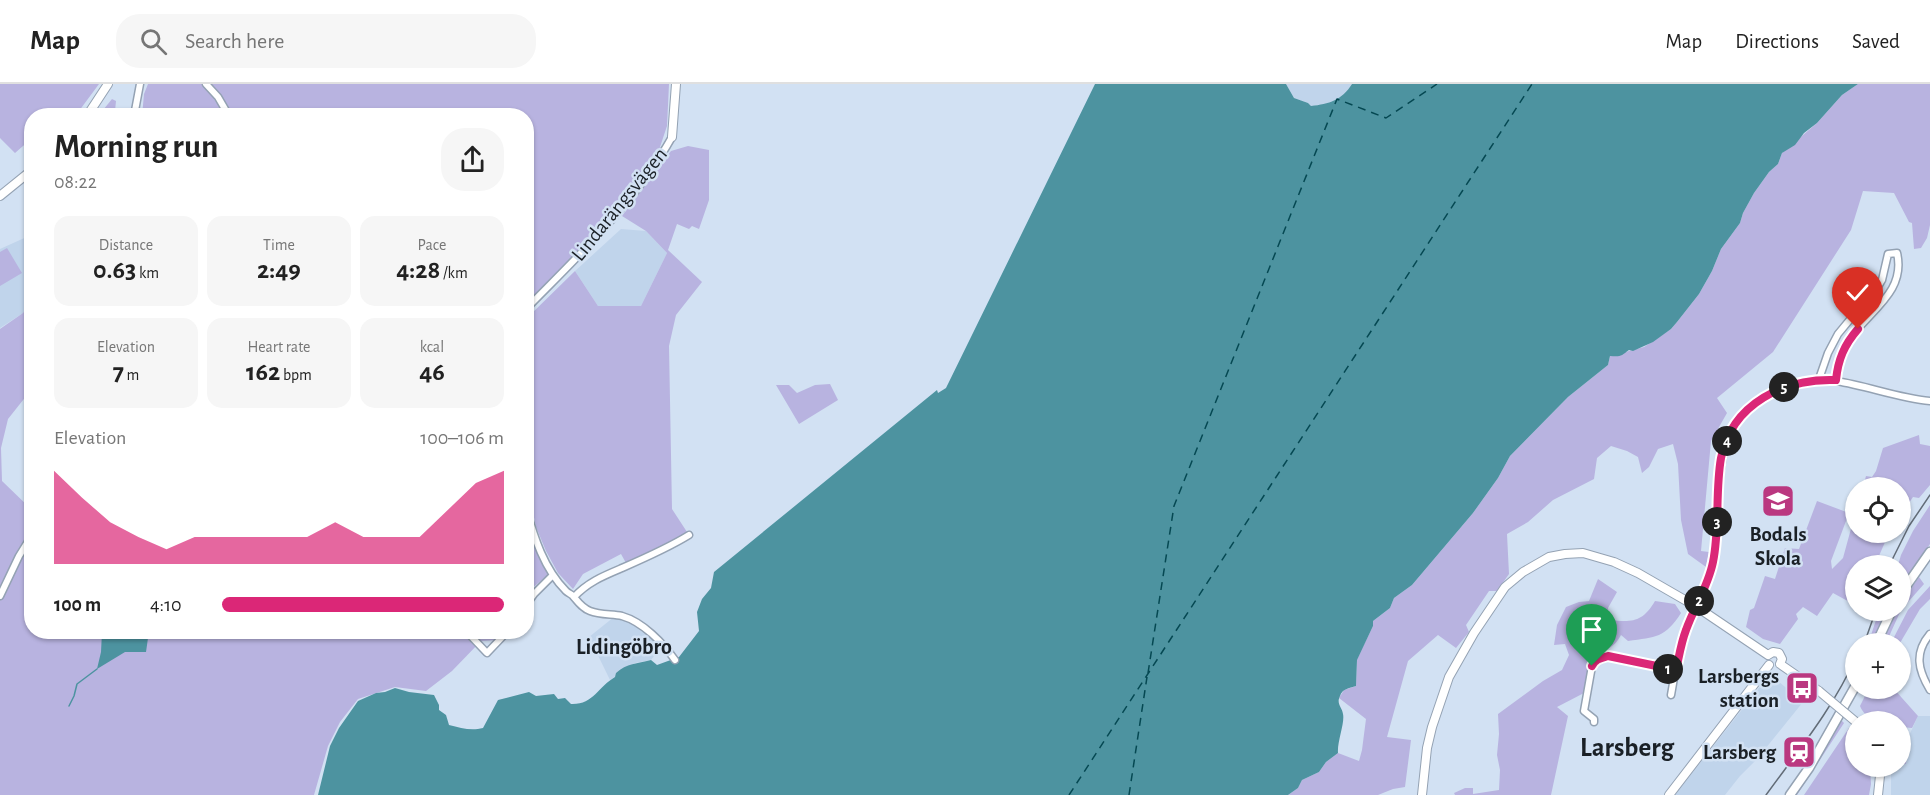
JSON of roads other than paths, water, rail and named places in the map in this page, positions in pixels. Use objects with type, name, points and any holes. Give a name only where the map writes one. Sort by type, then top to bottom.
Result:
[{"type":"main road","points":[[1911,579],[1930,552]]},
{"type":"main road","points":[[1792,793],[1809,768],[1848,699]]},
{"type":"main road","points":[[1783,795],[1831,727]]},
{"type":"street","points":[[92,108],[108,84]]},
{"type":"street","points":[[136,108],[140,84]]},
{"type":"street","points":[[206,84],[224,108]]},
{"type":"street","name":"Lindarängsvägen","points":[[534,301],[616,215],[644,180],[672,137],[676,84]]},
{"type":"street","points":[[0,196],[24,176]]},
{"type":"street","points":[[1819,380],[1828,353],[1838,334],[1876,291],[1885,273],[1887,254],[1897,253],[1898,266],[1894,285],[1885,301],[1847,344],[1837,365],[1836,380]]},
{"type":"street","points":[[1671,695],[1686,630],[1706,586],[1714,558],[1721,458],[1727,441],[1743,415],[1761,399],[1780,388],[1819,380],[1836,380],[1930,401]]},
{"type":"street","points":[[534,533],[553,575],[577,603],[590,611],[623,617],[636,623],[665,646],[675,660]]},
{"type":"street","points":[[574,597],[584,586],[600,577],[689,535]]},
{"type":"street","points":[[0,596],[24,548]]},
{"type":"street","points":[[1422,795],[1431,727],[1449,677],[1495,601],[1511,581],[1539,561],[1556,555],[1575,553],[1614,562],[1697,607],[1768,655]]},
{"type":"street","points":[[534,594],[553,575]]},
{"type":"street","points":[[1930,634],[1924,641],[1919,658],[1920,670],[1930,690]]},
{"type":"street","points":[[474,639],[487,653],[500,639]]},
{"type":"street","points":[[1772,652],[1778,653],[1782,657],[1780,664],[1775,667],[1769,664],[1768,655],[1772,652]]},
{"type":"street","points":[[1594,722],[1594,719],[1584,711],[1592,666],[1600,658],[1608,656],[1676,670]]},
{"type":"street","points":[[1669,795],[1769,664]]},
{"type":"street","points":[[1780,664],[1819,691],[1845,713]]},
{"type":"street","points":[[1878,795],[1880,777]]},
{"type":"water","points":[[1095,84],[1286,84],[1294,98],[1311,106],[1334,100],[1344,94],[1352,84],[1858,84],[1842,95],[1795,145],[1782,153],[1778,164],[1769,172],[1754,193],[1740,223],[1721,249],[1699,294],[1671,329],[1653,342],[1633,351],[1629,350],[1619,356],[1610,356],[1608,365],[1568,397],[1510,456],[1498,478],[1473,513],[1412,585],[1394,598],[1390,608],[1373,621],[1373,626],[1357,660],[1356,686],[1344,690],[1339,699],[1343,718],[1338,753],[1326,762],[1319,772],[1302,780],[1298,788],[1288,795],[318,795],[330,746],[339,728],[358,701],[376,693],[395,688],[434,695],[439,710],[446,715],[449,725],[479,729],[483,728],[498,700],[529,692],[536,696],[554,694],[558,699],[565,698],[571,704],[579,704],[590,699],[624,667],[651,660],[657,665],[679,657],[699,631],[697,612],[702,599],[711,588],[714,572],[937,390],[938,393],[946,388]]},
{"type":"water","points":[[102,639],[148,639],[146,652],[125,652],[97,669]]},
{"type":"waterway","points":[[69,706],[77,684],[97,669]]},
{"type":"tram line","points":[[1894,555],[1909,526],[1930,495]]},
{"type":"tram line","points":[[1868,633],[1872,621]]},
{"type":"tram line","points":[[1766,795],[1803,745],[1845,679]]},
{"type":"place","name":"Bodals Skola","points":[[1778,501]]},
{"type":"place","name":"Larsbergs station","points":[[1802,688]]},
{"type":"place","name":"Larsberg","points":[[1799,752]]},
{"type":"district","name":"Lidingöbro","points":[[624,646]]},
{"type":"district","name":"Larsberg","points":[[1627,747]]}]
